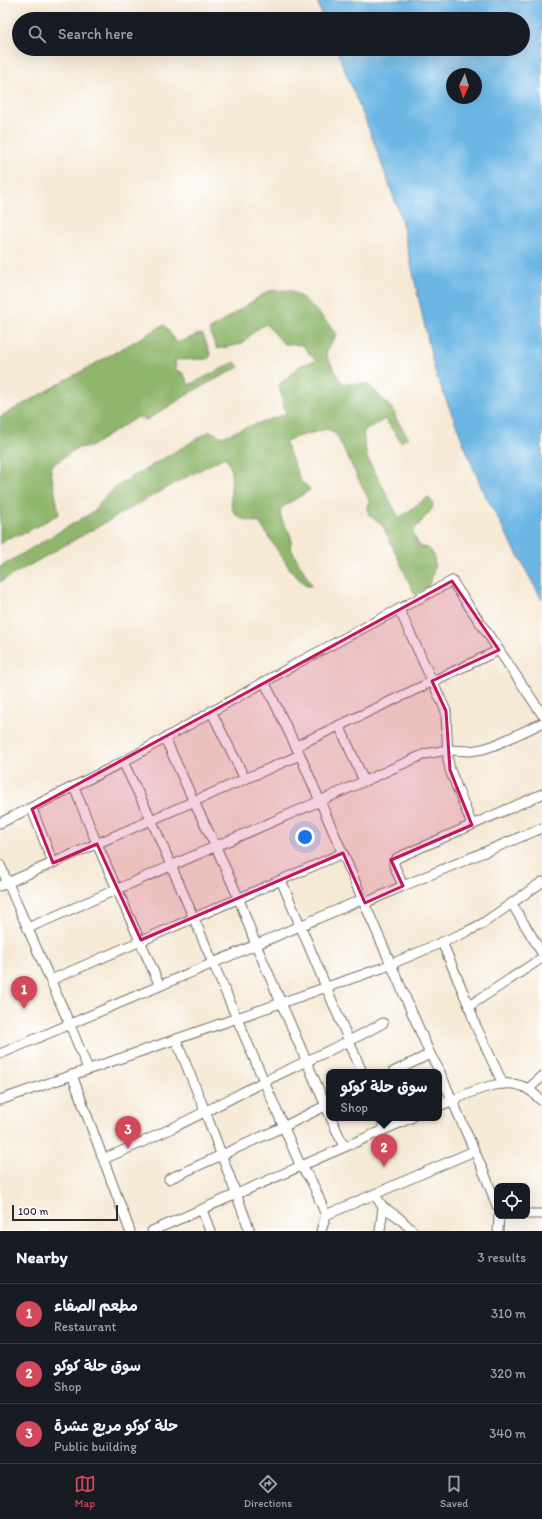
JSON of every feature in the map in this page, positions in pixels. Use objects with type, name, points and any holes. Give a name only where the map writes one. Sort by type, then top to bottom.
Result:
[{"type":"street","points":[[0,823],[123,762],[303,660],[452,581],[542,714]]},
{"type":"street","points":[[399,609],[446,711],[447,750],[452,778],[472,826]]},
{"type":"street","points":[[4,885],[151,819],[245,779],[298,750],[339,725],[499,650]]},
{"type":"street","points":[[265,682],[298,750],[390,964],[430,1054],[438,1069]]},
{"type":"street","points":[[211,712],[245,779]]},
{"type":"street","points":[[28,928],[171,867],[425,754],[447,750],[470,751],[483,749],[542,723]]},
{"type":"street","points":[[339,725],[364,781]]},
{"type":"street","points":[[165,738],[239,899],[256,945],[326,1103]]},
{"type":"street","points":[[123,762],[151,819],[301,1167],[310,1177],[326,1215],[321,1231]]},
{"type":"street","points":[[74,787],[97,844],[141,940],[160,986]]},
{"type":"street","points":[[403,886],[394,865],[394,861],[397,858],[542,794]]},
{"type":"street","points":[[32,808],[53,863]]},
{"type":"street","points":[[0,1054],[300,926],[403,886],[542,828]]},
{"type":"street","points":[[51,980],[343,853]]},
{"type":"street","points":[[0,865],[4,885],[28,928],[88,1069]]},
{"type":"street","points":[[281,880],[361,1069]]},
{"type":"street","points":[[0,1100],[176,1040],[390,964],[482,924],[542,882]]},
{"type":"street","points":[[512,904],[542,953]]},
{"type":"street","points":[[442,942],[475,1024],[503,1084]]},
{"type":"street","points":[[469,1006],[542,958]]},
{"type":"street","points":[[103,1159],[205,1112],[307,1061],[349,1042],[383,1023]]},
{"type":"street","points":[[176,1040],[222,1155],[250,1231]]},
{"type":"street","points":[[399,1069],[430,1054]]},
{"type":"street","points":[[72,1075],[130,1231]]},
{"type":"street","points":[[528,1089],[542,1076]]},
{"type":"street","points":[[442,1077],[486,1175],[494,1198]]},
{"type":"street","points":[[442,1105],[482,1087],[503,1084],[518,1085],[528,1089],[542,1100]]},
{"type":"street","points":[[169,1179],[326,1108]]},
{"type":"street","points":[[332,1121],[344,1147]]},
{"type":"street","points":[[382,1121],[385,1129]]},
{"type":"street","points":[[152,1231],[404,1121]]},
{"type":"street","points":[[326,1215],[474,1151]]},
{"type":"street","points":[[374,1195],[383,1207],[398,1217],[413,1231]]},
{"type":"street","points":[[380,1231],[383,1207]]},
{"type":"street","points":[[202,1210],[210,1231]]},
{"type":"street","points":[[530,1214],[542,1214]]},
{"type":"street","points":[[498,1219],[498,1231]]},
{"type":"highlighted area","points":[[452,581],[499,650],[432,681],[446,711],[450,770],[472,825],[391,860],[403,886],[365,903],[343,853],[141,940],[97,844],[53,863],[32,809]]},
{"type":"green space","points":[[289,290],[308,303],[337,334],[327,350],[326,355],[340,380],[345,384],[368,384],[395,412],[395,417],[408,437],[401,442],[385,419],[365,430],[363,434],[367,457],[399,518],[428,497],[433,503],[432,509],[414,530],[413,534],[420,547],[428,548],[434,556],[434,571],[429,586],[415,595],[383,526],[369,515],[369,500],[336,434],[327,429],[293,438],[285,442],[301,482],[310,490],[281,508],[280,513],[283,523],[291,537],[290,547],[311,586],[306,586],[292,572],[259,522],[245,520],[236,515],[232,509],[231,473],[229,464],[225,457],[175,483],[0,582],[0,567],[96,510],[99,503],[117,486],[210,431],[222,437],[286,414],[279,385],[301,365],[316,361],[302,345],[284,344],[266,324],[256,330],[241,344],[217,349],[209,330],[268,291]]},
{"type":"green space","points":[[164,325],[177,343],[200,334],[203,335],[211,356],[207,359],[175,360],[176,370],[183,373],[189,385],[235,362],[239,367],[195,390],[147,420],[137,417],[90,447],[77,448],[50,467],[59,514],[21,535],[7,538],[0,545],[0,417]]},
{"type":"water","points":[[317,0],[542,0],[542,600],[482,489],[435,372],[400,215],[371,134],[339,56],[530,56],[530,12],[321,12]]},
{"type":"place","name":"مطعم الصفاء","points":[[24,1009]]},
{"type":"place","name":"حلة كوكو مربع عشرة","points":[[128,1149]]},
{"type":"place","name":"سوق حلة كوكو","points":[[384,1167]]}]
